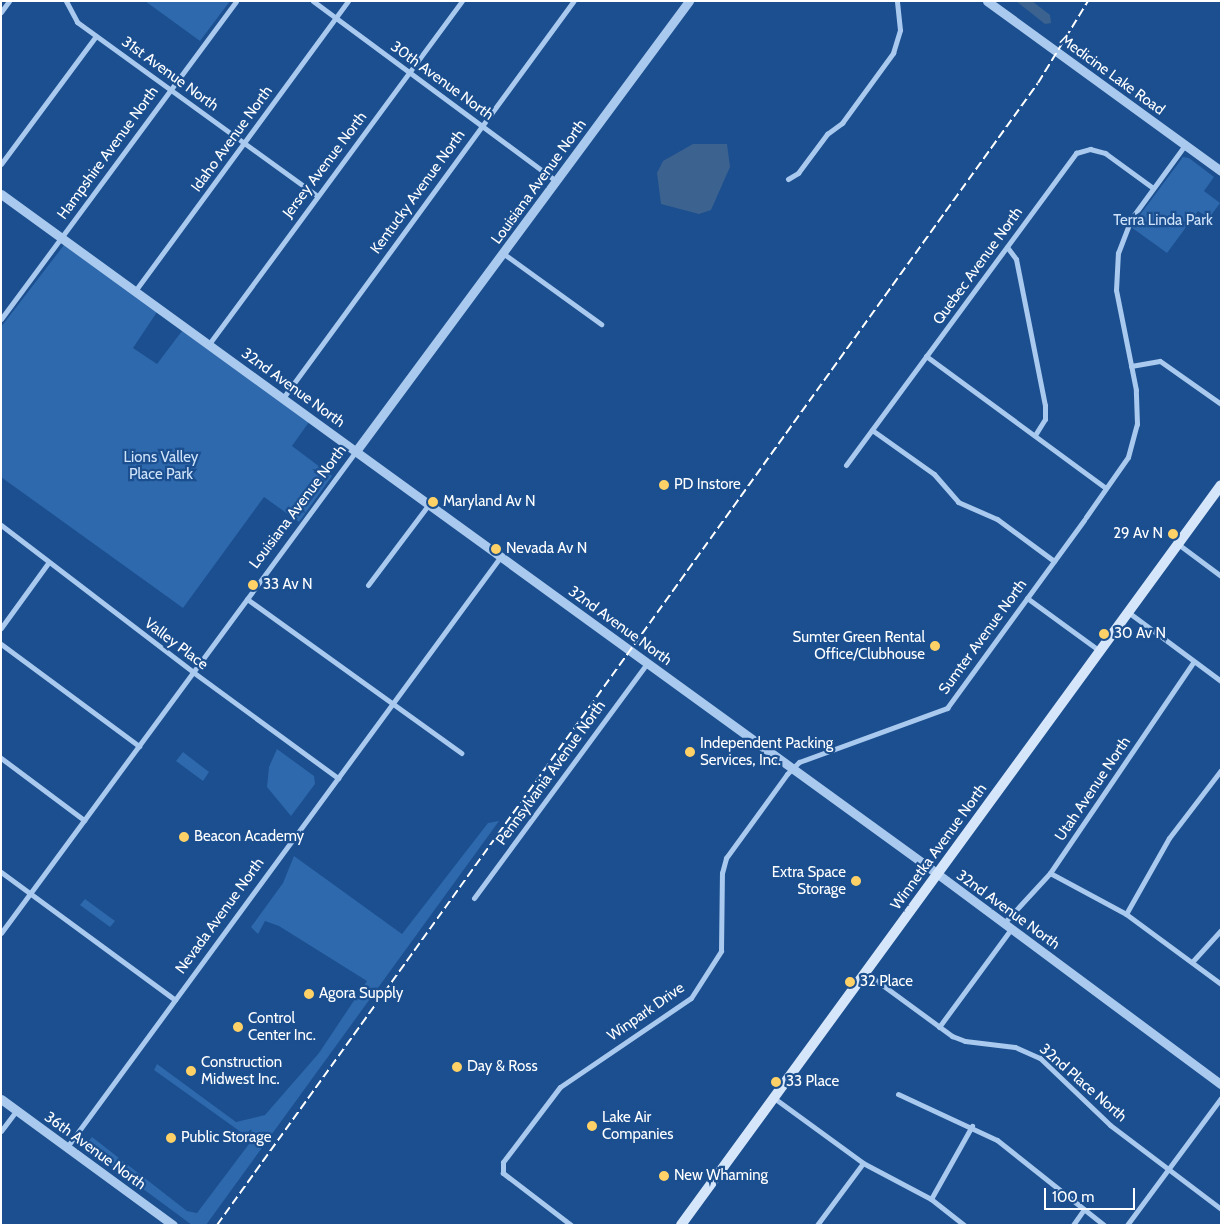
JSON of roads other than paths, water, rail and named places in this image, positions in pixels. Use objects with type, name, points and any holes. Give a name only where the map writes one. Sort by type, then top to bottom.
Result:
[{"type":"main road","name":"Winnetka Avenue North","points":[[680,1225],[1221,485]]},
{"type":"street","points":[[1,12],[9,1]]},
{"type":"street","name":"31st Avenue North","points":[[66,1],[77,22],[317,196]]},
{"type":"street","name":"Hampshire Avenue North","points":[[1,319],[236,1]]},
{"type":"street","name":"30th Avenue North","points":[[313,1],[556,181]]},
{"type":"street","name":"Idaho Avenue North","points":[[136,291],[348,1]]},
{"type":"street","name":"Jersey Avenue North","points":[[208,344],[462,1]]},
{"type":"street","name":"Kentucky Avenue North","points":[[283,398],[574,1]]},
{"type":"street","name":"Louisiana Avenue North","points":[[1,933],[689,1]]},
{"type":"street","points":[[788,179],[798,173],[827,134],[842,123],[893,54],[900,30],[897,1]]},
{"type":"street","name":"Medicine Lake Road","points":[[987,1],[1221,171]]},
{"type":"street","points":[[1,164],[96,36]]},
{"type":"street","name":"Sumter Avenue North","points":[[793,768],[800,762],[946,708],[1128,457],[1137,424],[1131,366],[1116,290],[1115,268],[1125,232],[1153,188],[1185,145]]},
{"type":"street","name":"Quebec Avenue North","points":[[846,465],[1070,160],[1083,150],[1105,153],[1153,188]]},
{"type":"street","name":"32nd Avenue North","points":[[1,194],[793,768],[1221,1084]]},
{"type":"street","points":[[1007,247],[1016,259],[1045,406],[1045,419],[1035,435]]},
{"type":"street","points":[[504,254],[601,324]]},
{"type":"street","points":[[926,356],[1106,488]]},
{"type":"street","points":[[1131,366],[1160,361],[1221,404]]},
{"type":"street","points":[[872,430],[934,474],[958,502],[997,519],[1054,561]]},
{"type":"street","points":[[368,585],[430,504]]},
{"type":"street","name":"Valley Place","points":[[1,525],[48,563],[193,672],[338,778]]},
{"type":"street","points":[[1178,544],[1221,576]]},
{"type":"street","name":"Nevada Avenue North","points":[[66,1147],[501,556]]},
{"type":"street","points":[[1,628],[48,563]]},
{"type":"street","points":[[1027,598],[1100,651]]},
{"type":"street","points":[[247,599],[461,753]]},
{"type":"street","points":[[1128,612],[1221,681]]},
{"type":"street","points":[[1,644],[139,746]]},
{"type":"street","name":"Utah Avenue North","points":[[939,1027],[1007,926],[1050,873],[1194,661]]},
{"type":"street","name":"Pennsylvania Avenue North","points":[[474,898],[647,663]]},
{"type":"street","points":[[1,758],[84,820]]},
{"type":"street","name":"Winpark Drive","points":[[572,1225],[503,1173],[503,1162],[560,1087],[691,998],[721,951],[722,873],[726,858],[793,768]]},
{"type":"street","points":[[1126,914],[1170,838],[1221,770]]},
{"type":"street","points":[[1,872],[175,1000]]},
{"type":"street","points":[[1050,873],[1126,914],[1221,984]]},
{"type":"street","points":[[1192,962],[1221,930]]},
{"type":"street","name":"32nd Place North","points":[[866,973],[939,1027],[965,1040],[1015,1047],[1040,1058],[1110,1125],[1221,1208]]},
{"type":"street","points":[[898,1094],[972,1126],[998,1140],[1104,1225]]},
{"type":"street","points":[[774,1098],[863,1163],[931,1199],[964,1225]]},
{"type":"street","points":[[1127,1225],[1221,1098]]},
{"type":"street","name":"36th Avenue North","points":[[1,1099],[173,1225]]},
{"type":"street","points":[[1,1131],[17,1110]]},
{"type":"street","points":[[931,1199],[972,1126]]},
{"type":"street","points":[[818,1225],[863,1163]]},
{"type":"street","points":[[1073,1225],[1084,1210]]},
{"type":"railway","points":[[217,1225],[1038,83],[1088,1]]},
{"type":"place","name":"PD Instore","points":[[664,485]]},
{"type":"place","name":"Maryland Av N","points":[[433,502]]},
{"type":"place","name":"29 Av N","points":[[1173,534]]},
{"type":"place","name":"Nevada Av N","points":[[496,549]]},
{"type":"place","name":"33 Av N","points":[[253,585]]},
{"type":"place","name":"30 Av N","points":[[1104,634]]},
{"type":"place","name":"Sumter Green Rental Office/Clubhouse","points":[[935,646]]},
{"type":"place","name":"Independent Packing Services, Inc.","points":[[690,752]]},
{"type":"place","name":"Beacon Academy","points":[[184,837]]},
{"type":"place","name":"Extra Space Storage","points":[[856,881]]},
{"type":"place","name":"32 Place","points":[[850,982]]},
{"type":"place","name":"Agora Supply","points":[[309,994]]},
{"type":"place","name":"Control Center Inc.","points":[[238,1027]]},
{"type":"place","name":"Day & Ross","points":[[457,1067]]},
{"type":"place","name":"Construction Midwest Inc.","points":[[191,1071]]},
{"type":"place","name":"33 Place","points":[[776,1082]]},
{"type":"place","name":"Lake Air Companies","points":[[592,1126]]},
{"type":"place","name":"Public Storage","points":[[171,1138]]},
{"type":"place","name":"New Whaming","points":[[664,1176]]},
{"type":"park label","name":"Terra Linda Park","points":[[1163,221]]},
{"type":"park label","name":"Lions Valley Place Park","points":[[161,466]]}]
